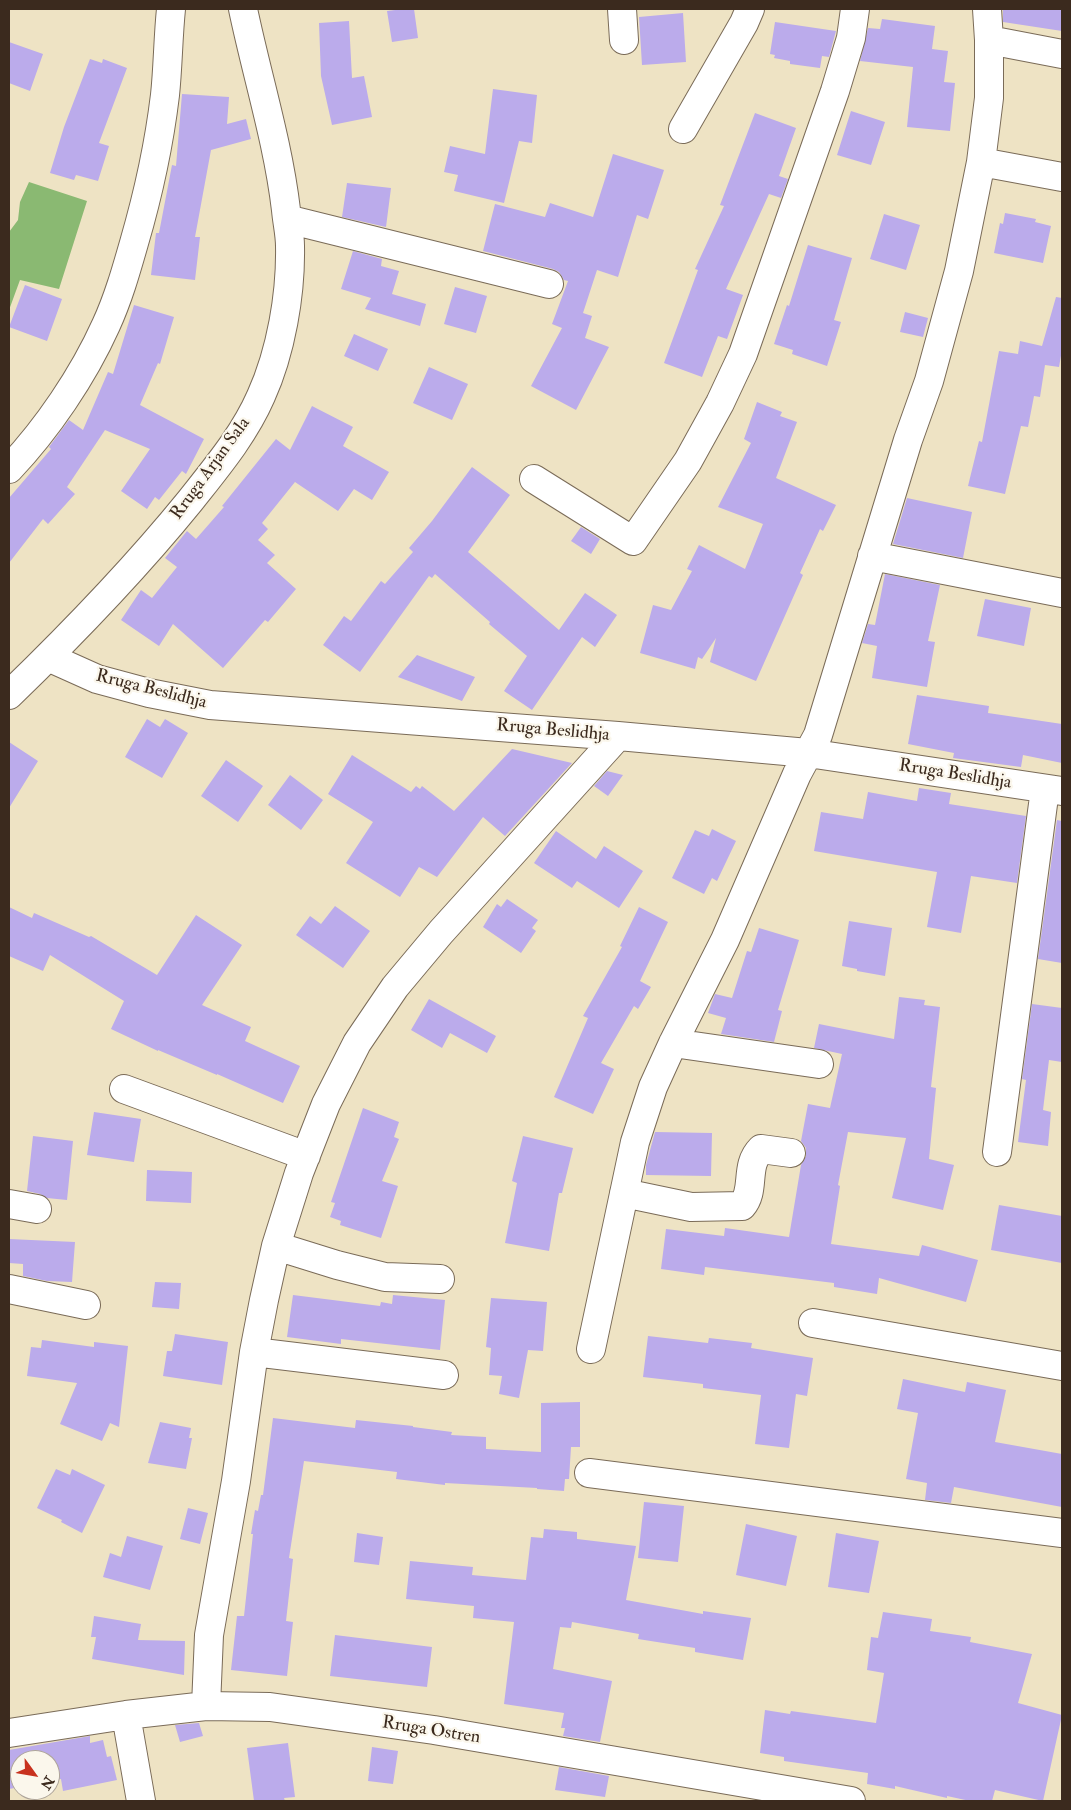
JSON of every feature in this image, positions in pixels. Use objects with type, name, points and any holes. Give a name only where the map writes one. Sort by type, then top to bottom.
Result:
[{"type":"street","points":[[9,469],[26,452],[84,367],[106,325],[125,276],[142,216],[157,147],[165,94],[171,9]]},
{"type":"street","name":"Rruga Arjan Sala","points":[[9,695],[48,657],[128,572],[212,473],[245,426],[261,396],[277,349],[288,294],[290,244],[283,187],[272,128],[242,9]]},
{"type":"street","points":[[622,9],[624,40]]},
{"type":"street","points":[[683,129],[744,23],[750,9]]},
{"type":"street","points":[[534,479],[633,541],[688,461],[720,403],[739,362],[766,291],[835,91],[851,38],[855,9]]},
{"type":"street","points":[[592,1349],[635,1142],[653,1087],[725,940],[797,774],[818,735],[908,440],[929,381],[958,271],[982,162],[989,98],[987,9]]},
{"type":"street","points":[[989,40],[1062,54]]},
{"type":"street","points":[[982,162],[1062,177]]},
{"type":"street","points":[[287,219],[549,284]]},
{"type":"street","points":[[872,556],[1062,593]]},
{"type":"street","name":"Rruga Beslidhja","points":[[48,657],[97,679],[149,693],[210,705],[618,736],[808,753],[1054,790]]},
{"type":"street","points":[[206,1706],[209,1635],[236,1481],[254,1352],[276,1246],[306,1156],[326,1104],[357,1043],[395,987],[441,932],[618,736]]},
{"type":"street","points":[[997,1152],[1054,790]]},
{"type":"street","points":[[673,1043],[819,1064]]},
{"type":"street","points":[[124,1088],[306,1156]]},
{"type":"street","points":[[624,1193],[691,1207],[742,1206],[747,1200],[754,1157],[761,1149],[791,1153]]},
{"type":"street","points":[[9,1204],[37,1209]]},
{"type":"street","points":[[276,1246],[337,1265],[385,1277],[440,1279]]},
{"type":"street","points":[[9,1289],[86,1305]]},
{"type":"street","points":[[813,1323],[1062,1366]]},
{"type":"street","points":[[254,1352],[444,1375]]},
{"type":"street","points":[[589,1473],[1062,1534]]},
{"type":"street","name":"Rruga Ostren","points":[[9,1733],[126,1715],[206,1706],[270,1707],[424,1729],[852,1801]]},
{"type":"street","points":[[126,1715],[141,1801]]},
{"type":"green space","points":[[29,182],[87,201],[59,289],[20,280],[9,310],[9,232],[18,220],[20,202]]},
{"type":"building","points":[[414,9],[418,38],[392,42],[387,11]]},
{"type":"building","points":[[1003,9],[1062,9],[1062,31],[1003,22]]},
{"type":"building","points":[[683,13],[686,62],[642,65],[639,17]]},
{"type":"building","points":[[882,19],[935,26],[932,49],[948,51],[944,82],[955,83],[950,131],[907,127],[913,67],[860,61],[868,28],[880,29]]},
{"type":"building","points":[[349,21],[352,78],[364,76],[372,117],[332,125],[321,76],[319,23]]},
{"type":"building","points":[[775,22],[836,31],[829,57],[822,56],[820,68],[790,64],[790,61],[774,58],[775,55],[770,54]]},
{"type":"building","points":[[9,42],[43,54],[30,91],[9,83]]},
{"type":"building","points":[[90,59],[102,63],[103,59],[127,68],[99,143],[109,146],[98,181],[76,175],[74,180],[50,173],[64,127]]},
{"type":"building","points":[[493,89],[537,95],[532,143],[519,141],[504,203],[454,191],[458,175],[444,172],[450,146],[485,154]]},
{"type":"building","points":[[182,94],[229,97],[227,124],[246,119],[251,139],[211,150],[195,237],[200,237],[195,280],[151,275],[156,233],[159,233],[172,165],[176,166]]},
{"type":"building","points":[[851,111],[885,122],[871,165],[837,155]]},
{"type":"building","points":[[755,113],[796,128],[779,176],[788,179],[781,198],[769,194],[726,289],[743,295],[727,339],[718,336],[702,377],[664,363],[698,270],[695,269],[724,206],[720,205]]},
{"type":"building","points":[[613,154],[664,170],[648,219],[637,215],[618,277],[597,270],[583,313],[592,316],[585,338],[609,347],[576,410],[531,386],[562,328],[552,324],[568,281],[564,280],[559,272],[553,269],[483,251],[495,204],[545,217],[550,203],[593,217]]},
{"type":"building","points":[[347,183],[391,188],[386,227],[342,217]]},
{"type":"building","points":[[1005,213],[1036,219],[1035,222],[1051,226],[1043,263],[994,253],[1000,223],[1003,224]]},
{"type":"building","points":[[884,214],[920,225],[906,270],[870,259]]},
{"type":"building","points":[[808,245],[852,258],[834,320],[841,322],[827,366],[792,354],[793,350],[774,344],[787,305],[789,306]]},
{"type":"building","points":[[353,251],[382,259],[381,266],[399,271],[392,294],[426,304],[420,326],[365,309],[371,298],[341,289]]},
{"type":"building","points":[[25,285],[62,299],[47,341],[9,327]]},
{"type":"building","points":[[455,287],[487,296],[476,333],[444,324]]},
{"type":"building","points":[[1056,297],[1062,298],[1062,350],[1059,367],[1045,365],[1040,397],[1034,396],[1028,427],[1021,426],[1005,494],[968,486],[979,441],[982,442],[999,351],[1018,354],[1020,341],[1042,346]]},
{"type":"building","points":[[134,305],[174,317],[160,364],[158,363],[140,405],[204,439],[186,474],[182,471],[159,500],[155,497],[147,509],[121,491],[150,449],[105,430],[67,487],[75,494],[48,524],[43,519],[9,563],[9,498],[51,449],[49,447],[69,420],[83,430],[108,372],[113,374]]},
{"type":"building","points":[[905,312],[928,318],[923,337],[900,332]]},
{"type":"building","points":[[354,334],[388,349],[378,371],[344,356]]},
{"type":"building","points":[[429,367],[468,384],[452,420],[413,403]]},
{"type":"building","points":[[757,402],[782,412],[780,416],[797,422],[776,478],[836,505],[823,531],[820,529],[800,573],[803,575],[756,681],[710,662],[716,638],[702,659],[698,657],[695,669],[640,653],[653,605],[671,610],[692,571],[687,569],[699,545],[745,569],[763,524],[718,507],[751,443],[744,439]]},
{"type":"building","points":[[312,406],[353,427],[343,446],[389,472],[372,500],[354,489],[338,511],[295,482],[262,523],[268,529],[258,540],[275,555],[267,563],[296,589],[268,622],[265,620],[223,668],[173,624],[159,646],[121,620],[141,590],[152,598],[177,567],[165,558],[187,531],[196,539],[224,507],[222,506],[276,439],[290,450]]},
{"type":"building","points":[[472,467],[510,495],[468,552],[559,630],[585,593],[617,615],[595,647],[582,637],[532,710],[504,691],[527,656],[435,574],[432,578],[429,576],[360,672],[323,645],[344,616],[351,621],[381,581],[385,584],[413,552],[409,548],[432,521]]},
{"type":"building","points":[[907,498],[972,512],[963,558],[893,544]]},
{"type":"building","points":[[581,527],[600,539],[591,554],[571,541]]},
{"type":"building","points":[[885,574],[940,585],[928,641],[935,642],[927,687],[872,678],[877,646],[862,643],[868,624],[875,625]]},
{"type":"building","points":[[985,599],[1031,608],[1024,646],[977,636]]},
{"type":"building","points":[[417,655],[475,677],[462,701],[398,677]]},
{"type":"building","points":[[917,695],[989,706],[988,713],[1062,724],[1062,763],[1023,755],[1021,767],[953,758],[954,753],[908,744]]},
{"type":"building","points":[[147,719],[160,727],[165,719],[188,733],[162,778],[125,757]]},
{"type":"building","points":[[9,742],[38,761],[9,808]]},
{"type":"building","points":[[512,749],[572,763],[505,836],[483,817],[437,877],[419,867],[400,897],[346,863],[373,822],[328,794],[352,755],[411,792],[416,786],[420,789],[422,786],[454,811]]},
{"type":"building","points":[[226,760],[263,786],[238,822],[201,796]]},
{"type":"building","points":[[607,771],[623,775],[608,796],[594,786]]},
{"type":"building","points":[[290,775],[323,800],[301,830],[268,805]]},
{"type":"building","points":[[919,788],[951,793],[949,804],[1026,816],[1017,883],[971,876],[961,933],[927,927],[937,872],[814,851],[821,812],[863,819],[868,792],[917,801]]},
{"type":"building","points":[[1057,820],[1062,821],[1062,963],[1038,959]]},
{"type":"building","points":[[712,829],[736,841],[717,881],[712,878],[704,894],[672,878],[695,830],[709,836]]},
{"type":"building","points":[[556,831],[596,859],[604,846],[643,871],[619,908],[577,881],[572,888],[534,863]]},
{"type":"building","points":[[507,899],[538,920],[532,928],[536,931],[521,953],[483,927],[497,904],[501,907]]},
{"type":"building","points":[[335,906],[370,931],[343,968],[296,935],[310,916],[321,924]]},
{"type":"building","points":[[9,907],[32,918],[34,913],[89,937],[91,936],[157,975],[196,915],[242,945],[202,1005],[251,1027],[245,1041],[300,1066],[283,1103],[158,1051],[111,1029],[124,1001],[50,955],[43,971],[9,956]]},
{"type":"building","points":[[639,907],[668,922],[640,981],[651,987],[638,1009],[634,1006],[601,1063],[614,1069],[593,1114],[554,1097],[588,1018],[583,1016],[622,947],[620,946]]},
{"type":"building","points":[[849,921],[892,928],[885,976],[842,966]]},
{"type":"building","points":[[759,928],[799,940],[778,1010],[782,1011],[774,1042],[721,1034],[726,1018],[708,1013],[715,994],[732,998],[747,951],[751,952]]},
{"type":"building","points":[[899,997],[925,1000],[924,1005],[940,1007],[931,1087],[936,1088],[929,1159],[954,1165],[943,1210],[892,1198],[906,1138],[848,1132],[838,1185],[840,1186],[831,1244],[919,1256],[922,1245],[978,1260],[966,1302],[879,1278],[877,1294],[834,1287],[834,1283],[705,1267],[704,1275],[661,1269],[666,1229],[724,1236],[725,1228],[789,1237],[801,1165],[806,1156],[806,1148],[801,1141],[808,1104],[830,1108],[842,1054],[814,1048],[819,1024],[894,1039]]},
{"type":"building","points":[[429,999],[496,1036],[487,1053],[450,1033],[442,1048],[411,1030]]},
{"type":"building","points":[[1032,1004],[1062,1008],[1062,1062],[1049,1060],[1043,1110],[1051,1112],[1048,1146],[1018,1142],[1026,1080],[1022,1079]]},
{"type":"building","points":[[363,1108],[399,1122],[394,1137],[399,1139],[382,1181],[398,1186],[381,1238],[340,1225],[341,1221],[330,1217],[335,1203],[331,1202]]},
{"type":"building","points":[[94,1112],[141,1119],[134,1162],[87,1155]]},
{"type":"building","points":[[655,1132],[712,1133],[711,1176],[646,1175],[646,1165]]},
{"type":"building","points":[[33,1136],[73,1141],[67,1200],[47,1198],[27,1191]]},
{"type":"building","points":[[523,1136],[573,1148],[562,1193],[559,1193],[549,1251],[505,1243],[517,1183],[512,1181]]},
{"type":"building","points":[[147,1170],[192,1172],[191,1203],[146,1201]]},
{"type":"building","points":[[999,1205],[1062,1216],[1062,1263],[991,1250]]},
{"type":"building","points":[[9,1239],[75,1242],[72,1282],[47,1281],[23,1276],[23,1264],[9,1263]]},
{"type":"building","points":[[155,1282],[181,1283],[179,1309],[152,1307]]},
{"type":"building","points":[[293,1295],[380,1306],[381,1302],[392,1304],[393,1295],[445,1300],[440,1350],[341,1339],[341,1344],[287,1337]]},
{"type":"building","points":[[491,1298],[547,1302],[543,1351],[528,1350],[519,1398],[499,1394],[502,1376],[489,1375],[491,1348],[486,1347]]},
{"type":"building","points":[[175,1334],[228,1342],[222,1385],[163,1376],[167,1351],[172,1351]]},
{"type":"building","points":[[648,1336],[708,1343],[709,1338],[752,1343],[751,1348],[813,1358],[807,1396],[796,1394],[789,1448],[755,1444],[761,1395],[703,1388],[703,1384],[643,1377]]},
{"type":"building","points":[[42,1340],[94,1347],[94,1342],[128,1346],[119,1427],[110,1423],[102,1441],[60,1424],[77,1383],[27,1376],[31,1347],[41,1348]]},
{"type":"building","points":[[903,1379],[965,1392],[967,1382],[1006,1390],[995,1442],[1062,1454],[1062,1507],[954,1487],[951,1503],[925,1500],[927,1483],[906,1479],[918,1413],[897,1409]]},
{"type":"building","points":[[580,1402],[580,1447],[571,1447],[569,1479],[565,1479],[564,1491],[445,1483],[445,1485],[396,1479],[397,1472],[304,1461],[289,1558],[293,1559],[286,1621],[293,1622],[287,1676],[231,1670],[237,1616],[244,1616],[253,1534],[251,1534],[255,1510],[258,1511],[261,1495],[263,1495],[273,1418],[355,1428],[356,1420],[413,1426],[452,1432],[451,1435],[486,1437],[486,1449],[541,1452],[541,1403]]},
{"type":"building","points":[[160,1422],[191,1428],[189,1438],[192,1438],[186,1469],[148,1463]]},
{"type":"building","points":[[56,1469],[70,1475],[72,1469],[105,1485],[82,1533],[61,1522],[62,1520],[37,1508]]},
{"type":"building","points":[[644,1502],[684,1506],[678,1562],[638,1558]]},
{"type":"building","points":[[188,1508],[208,1513],[200,1544],[180,1539]]},
{"type":"building","points":[[746,1524],[797,1536],[786,1586],[736,1575]]},
{"type":"building","points":[[544,1529],[577,1532],[577,1539],[636,1546],[626,1600],[703,1614],[703,1611],[751,1618],[743,1660],[695,1652],[695,1648],[638,1639],[639,1634],[572,1622],[571,1628],[560,1627],[553,1669],[612,1681],[600,1742],[563,1736],[565,1728],[561,1728],[564,1713],[504,1704],[514,1622],[473,1618],[474,1606],[406,1599],[410,1561],[473,1567],[472,1575],[526,1580],[531,1537],[543,1538]]},
{"type":"building","points":[[357,1533],[383,1537],[379,1565],[354,1562]]},
{"type":"building","points":[[836,1533],[879,1541],[869,1593],[828,1587]]},
{"type":"building","points":[[127,1536],[163,1546],[150,1590],[103,1577],[110,1553],[121,1557]]},
{"type":"building","points":[[883,1612],[932,1619],[930,1631],[971,1637],[970,1642],[1032,1654],[1018,1703],[1062,1715],[1043,1801],[995,1790],[992,1801],[970,1801],[947,1796],[947,1798],[895,1786],[895,1789],[867,1784],[868,1773],[784,1761],[784,1757],[760,1753],[765,1710],[790,1714],[791,1711],[876,1723],[884,1673],[867,1670],[871,1637],[878,1638]]},
{"type":"building","points":[[94,1616],[141,1624],[138,1640],[185,1641],[184,1675],[92,1659],[96,1637],[91,1637]]},
{"type":"building","points":[[335,1635],[432,1647],[427,1687],[330,1676]]},
{"type":"building","points":[[199,1723],[203,1736],[180,1742],[175,1725]]},
{"type":"building","points":[[90,1736],[90,1743],[103,1740],[107,1757],[111,1756],[117,1780],[63,1791],[60,1779],[60,1750],[10,1750],[9,1789],[9,1750]]},
{"type":"building","points":[[288,1743],[295,1797],[284,1798],[285,1801],[254,1801],[247,1748]]},
{"type":"building","points":[[372,1747],[398,1751],[393,1784],[368,1781]]},
{"type":"building","points":[[559,1767],[609,1776],[605,1797],[555,1790]]}]
